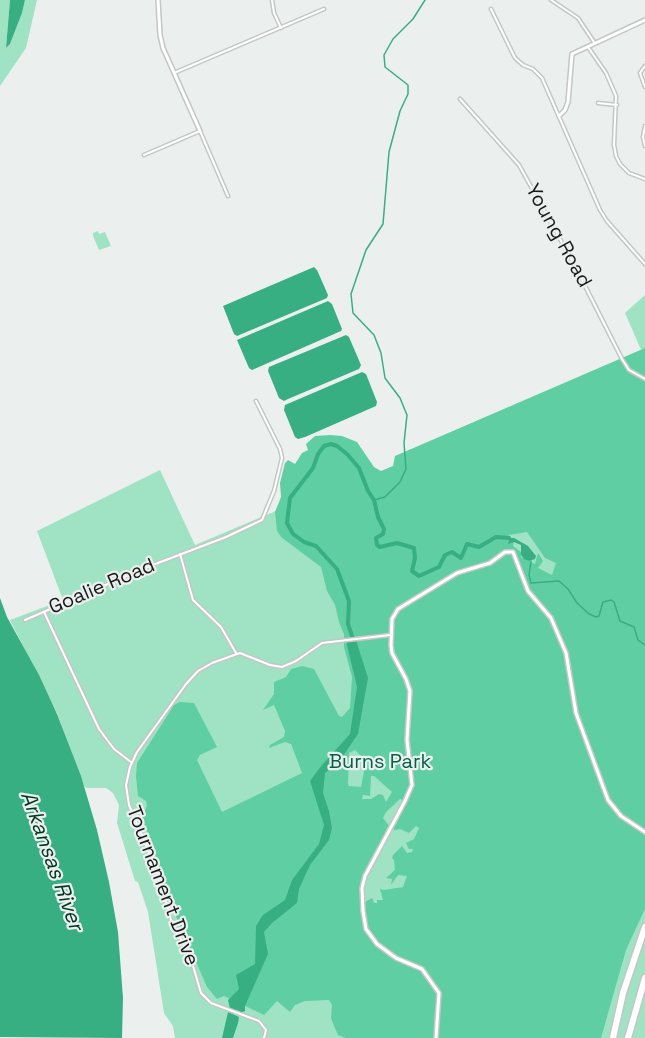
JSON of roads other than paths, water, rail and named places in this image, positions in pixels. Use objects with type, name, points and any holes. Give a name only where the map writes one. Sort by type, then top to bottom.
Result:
[{"type":"highway","points":[[613,1038],[630,970],[645,927]]},
{"type":"highway","points":[[628,1038],[645,978]]},
{"type":"street","points":[[158,0],[160,35],[174,73],[228,196]]},
{"type":"street","points":[[272,0],[280,28]]},
{"type":"street","points":[[551,0],[578,18],[594,42]]},
{"type":"street","points":[[174,73],[324,9]]},
{"type":"street","points":[[491,9],[515,58],[538,73],[604,217],[645,264]]},
{"type":"street","points":[[559,116],[565,110],[568,102],[572,55],[594,42],[645,20]]},
{"type":"street","points":[[587,46],[606,73],[616,96],[614,141],[616,156],[625,170],[636,177],[645,179]]},
{"type":"street","points":[[645,66],[640,73],[645,87]]},
{"type":"street","name":"Young Road","points":[[460,99],[519,165],[576,268],[622,359],[629,370],[645,379]]},
{"type":"street","points":[[598,104],[617,105]]},
{"type":"street","points":[[645,126],[643,137],[645,146]]},
{"type":"street","points":[[144,155],[200,131]]},
{"type":"street","name":"Goalie Road","points":[[26,620],[144,567],[226,537],[260,521],[264,517],[282,458],[280,449],[256,401]]},
{"type":"street","points":[[436,1038],[439,993],[422,969],[396,958],[377,944],[366,929],[363,911],[362,888],[365,876],[408,795],[412,782],[406,740],[410,691],[405,675],[392,653],[390,634],[393,615],[403,605],[457,573],[490,563],[505,552],[513,552],[528,591],[551,618],[566,653],[576,713],[608,800],[619,814],[645,832]]},
{"type":"street","points":[[180,554],[193,600],[222,627],[236,653],[282,667],[296,661],[317,644],[390,634]]},
{"type":"street","points":[[44,612],[96,723],[112,747],[131,762]]},
{"type":"street","name":"Tournament Drive","points":[[236,653],[206,666],[190,679],[131,762],[126,785],[128,801],[158,874],[171,920],[191,959],[204,997],[211,1003],[259,1021],[266,1030],[264,1038]]},
{"type":"water","points":[[10,0],[25,0],[10,44],[6,48]]},
{"type":"water","points":[[314,267],[328,295],[327,298],[237,336],[234,334],[223,306]]},
{"type":"water","points":[[328,301],[332,304],[341,331],[252,370],[249,368],[237,340]]},
{"type":"water","points":[[346,335],[361,365],[359,369],[284,401],[279,398],[268,371],[269,367]]},
{"type":"water","points":[[362,372],[366,374],[377,402],[376,406],[305,437],[298,439],[295,437],[284,410],[285,405]]},
{"type":"water","points":[[509,538],[514,538],[528,546],[536,556],[535,559],[529,561],[524,559],[521,555],[521,545],[514,542],[508,544]]},
{"type":"water","name":"Arkansas River","points":[[0,598],[7,617],[39,675],[57,714],[81,776],[97,830],[118,932],[123,998],[122,1038],[0,1037]]},
{"type":"water","points":[[356,640],[368,678],[358,734],[339,762],[325,773],[323,793],[332,828],[329,840],[310,865],[299,889],[297,903],[264,932],[268,954],[245,1006],[245,1011],[240,1013],[230,1009],[228,1000],[239,989],[236,975],[255,964],[256,926],[263,915],[285,900],[292,880],[319,844],[324,825],[310,781],[350,734],[357,687],[346,641]]},
{"type":"water","points":[[228,1012],[239,1017],[238,1023],[233,1038],[222,1038]]},
{"type":"waterway","points":[[374,500],[385,497],[400,482],[406,469],[404,443],[407,415],[400,398],[385,378],[381,353],[374,335],[353,313],[351,294],[366,250],[383,224],[389,152],[400,111],[408,94],[408,85],[385,67],[384,55],[393,39],[413,19],[425,0]]},
{"type":"waterway","points":[[353,639],[348,624],[349,601],[337,569],[316,546],[304,542],[293,534],[287,523],[290,498],[313,468],[324,446],[331,444],[337,446],[359,468],[384,529],[383,534],[376,538],[377,545],[380,547],[397,543],[414,548],[415,558],[412,571],[419,576],[439,567],[445,555],[452,552],[461,558],[467,544],[479,547],[496,537],[509,538]]},
{"type":"waterway","points":[[531,561],[529,575],[531,583],[559,581],[568,589],[577,603],[596,617],[599,616],[603,602],[611,600],[614,602],[620,621],[634,627],[638,640],[645,645]]},
{"type":"park label","name":"Burns Park","points":[[380,763]]}]
